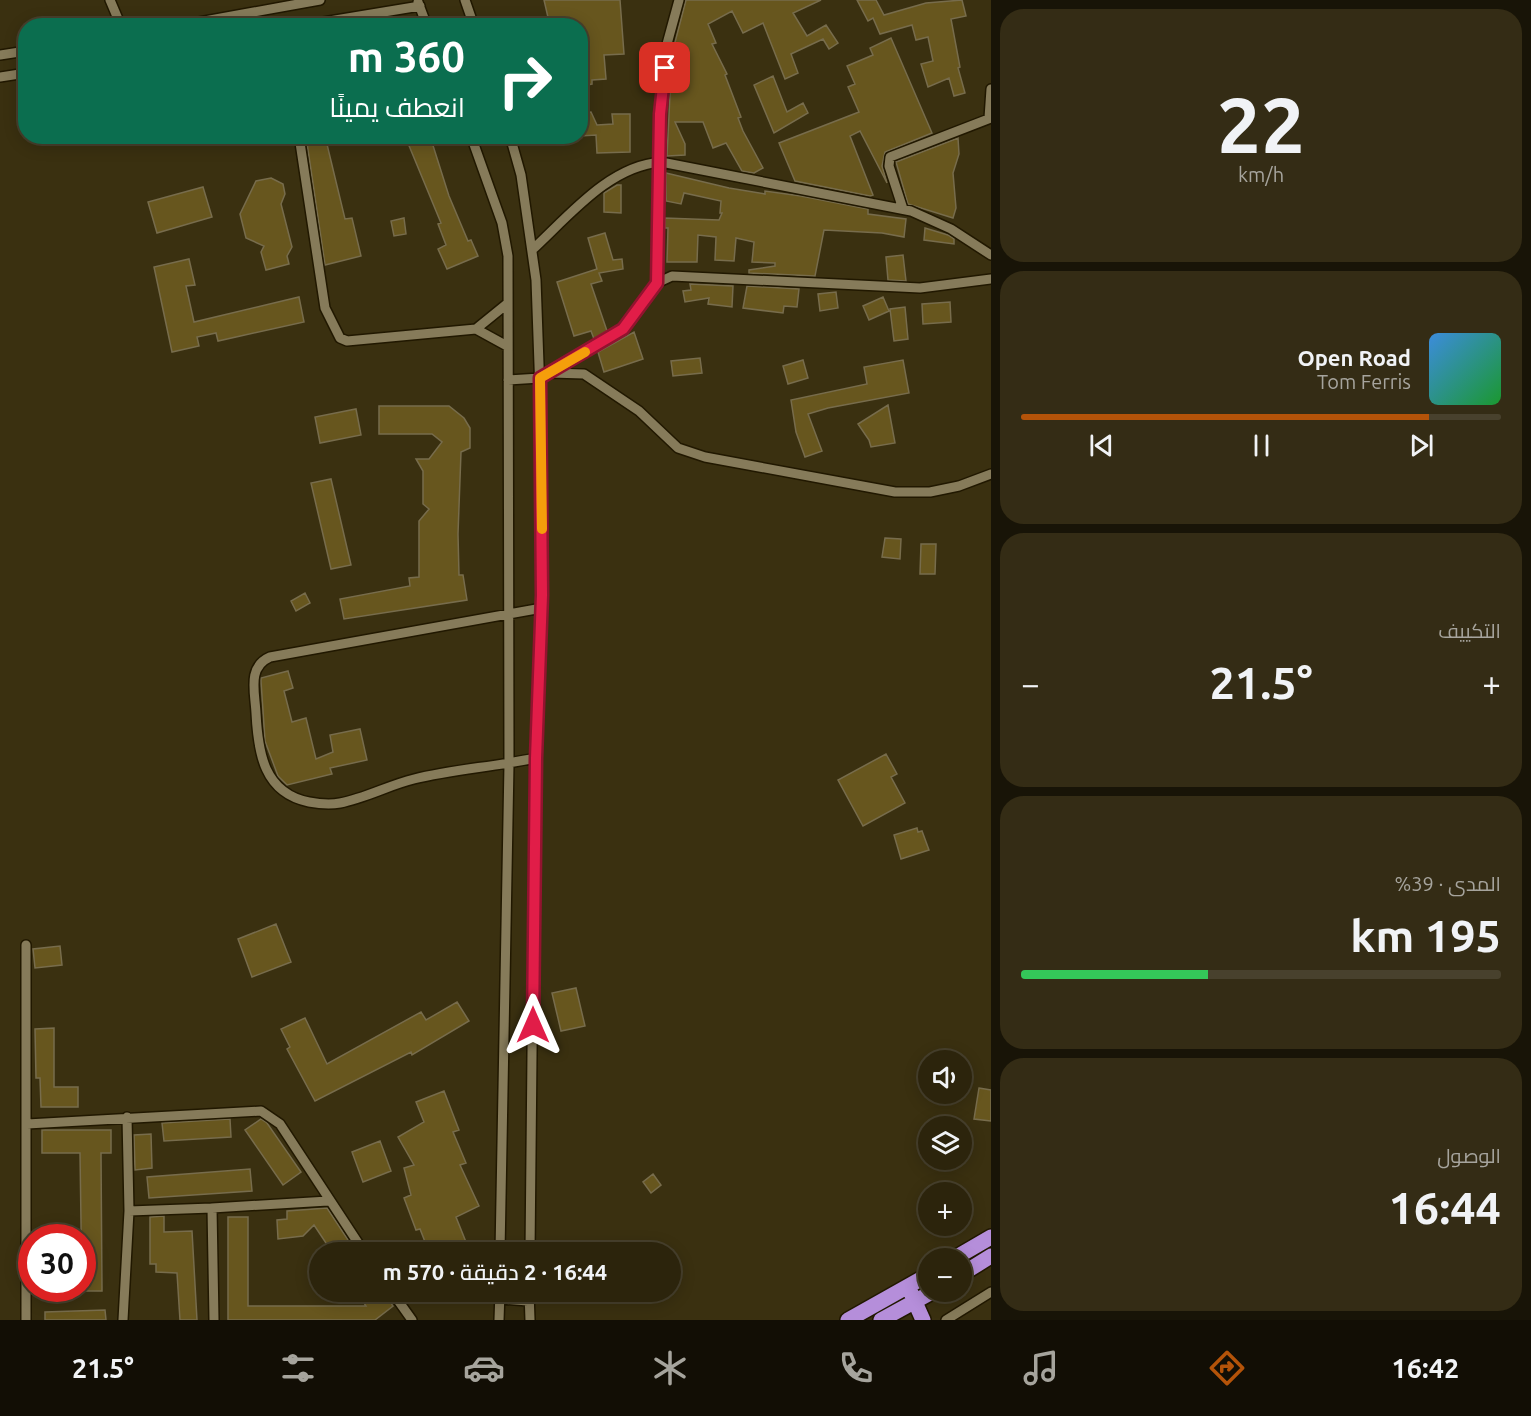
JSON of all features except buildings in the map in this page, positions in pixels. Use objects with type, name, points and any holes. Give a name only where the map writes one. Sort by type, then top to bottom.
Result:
[{"type":"highway","points":[[972,1248],[991,1237]]},
{"type":"highway","points":[[972,1268],[991,1256]]},
{"type":"highway","points":[[848,1320],[918,1281]]},
{"type":"highway","points":[[908,1287],[923,1320]]},
{"type":"highway","points":[[881,1320],[918,1300]]},
{"type":"highway","points":[[900,1320],[915,1302]]},
{"type":"street","points":[[110,0],[118,18]]},
{"type":"street","points":[[221,18],[320,0]]},
{"type":"street","points":[[465,0],[471,18]]},
{"type":"street","points":[[657,283],[661,162],[660,114],[667,44],[679,0]]},
{"type":"street","points":[[341,18],[419,3],[424,18]]},
{"type":"street","points":[[0,55],[18,52]]},
{"type":"street","points":[[0,77],[18,74]]},
{"type":"street","points":[[903,209],[889,166],[890,157],[990,118],[991,89]]},
{"type":"street","points":[[300,144],[325,308],[340,338],[347,341],[476,329],[508,303]]},
{"type":"street","points":[[474,144],[502,223],[508,256],[508,764],[500,1242]]},
{"type":"street","points":[[512,144],[521,175],[536,280],[540,378],[542,608],[536,758],[530,1242]]},
{"type":"street","points":[[532,249],[604,185],[629,169],[642,164],[661,162],[903,209],[951,230],[991,255]]},
{"type":"street","points":[[508,380],[540,378],[551,374],[623,329],[657,283],[679,274],[920,288],[991,279]]},
{"type":"street","points":[[476,329],[507,346]]},
{"type":"street","points":[[551,374],[584,374],[639,411],[678,448],[705,457],[895,492],[930,492],[959,486],[991,474]]},
{"type":"street","points":[[536,758],[415,779],[340,803],[326,805],[297,799],[274,785],[268,774],[257,730],[254,678],[258,665],[270,657],[509,612],[542,608]]},
{"type":"street","points":[[26,945],[26,1320]]},
{"type":"street","points":[[27,1124],[261,1111],[280,1124],[328,1201],[357,1242]]},
{"type":"street","points":[[123,1320],[129,1211],[127,1117]]},
{"type":"street","points":[[129,1211],[328,1201]]},
{"type":"street","points":[[212,1208],[214,1320]]},
{"type":"street","points":[[946,1320],[991,1292]]},
{"type":"street","points":[[399,1302],[412,1320]]},
{"type":"street","points":[[498,1320],[499,1302]]},
{"type":"street","points":[[528,1302],[530,1320]]},
{"type":"slow traffic","points":[[542,529],[540,378],[551,374],[585,352]]},
{"type":"route","points":[[533,1025],[536,758],[542,595],[540,378],[551,374],[623,329],[657,283],[661,162],[660,114],[665,68]]}]
